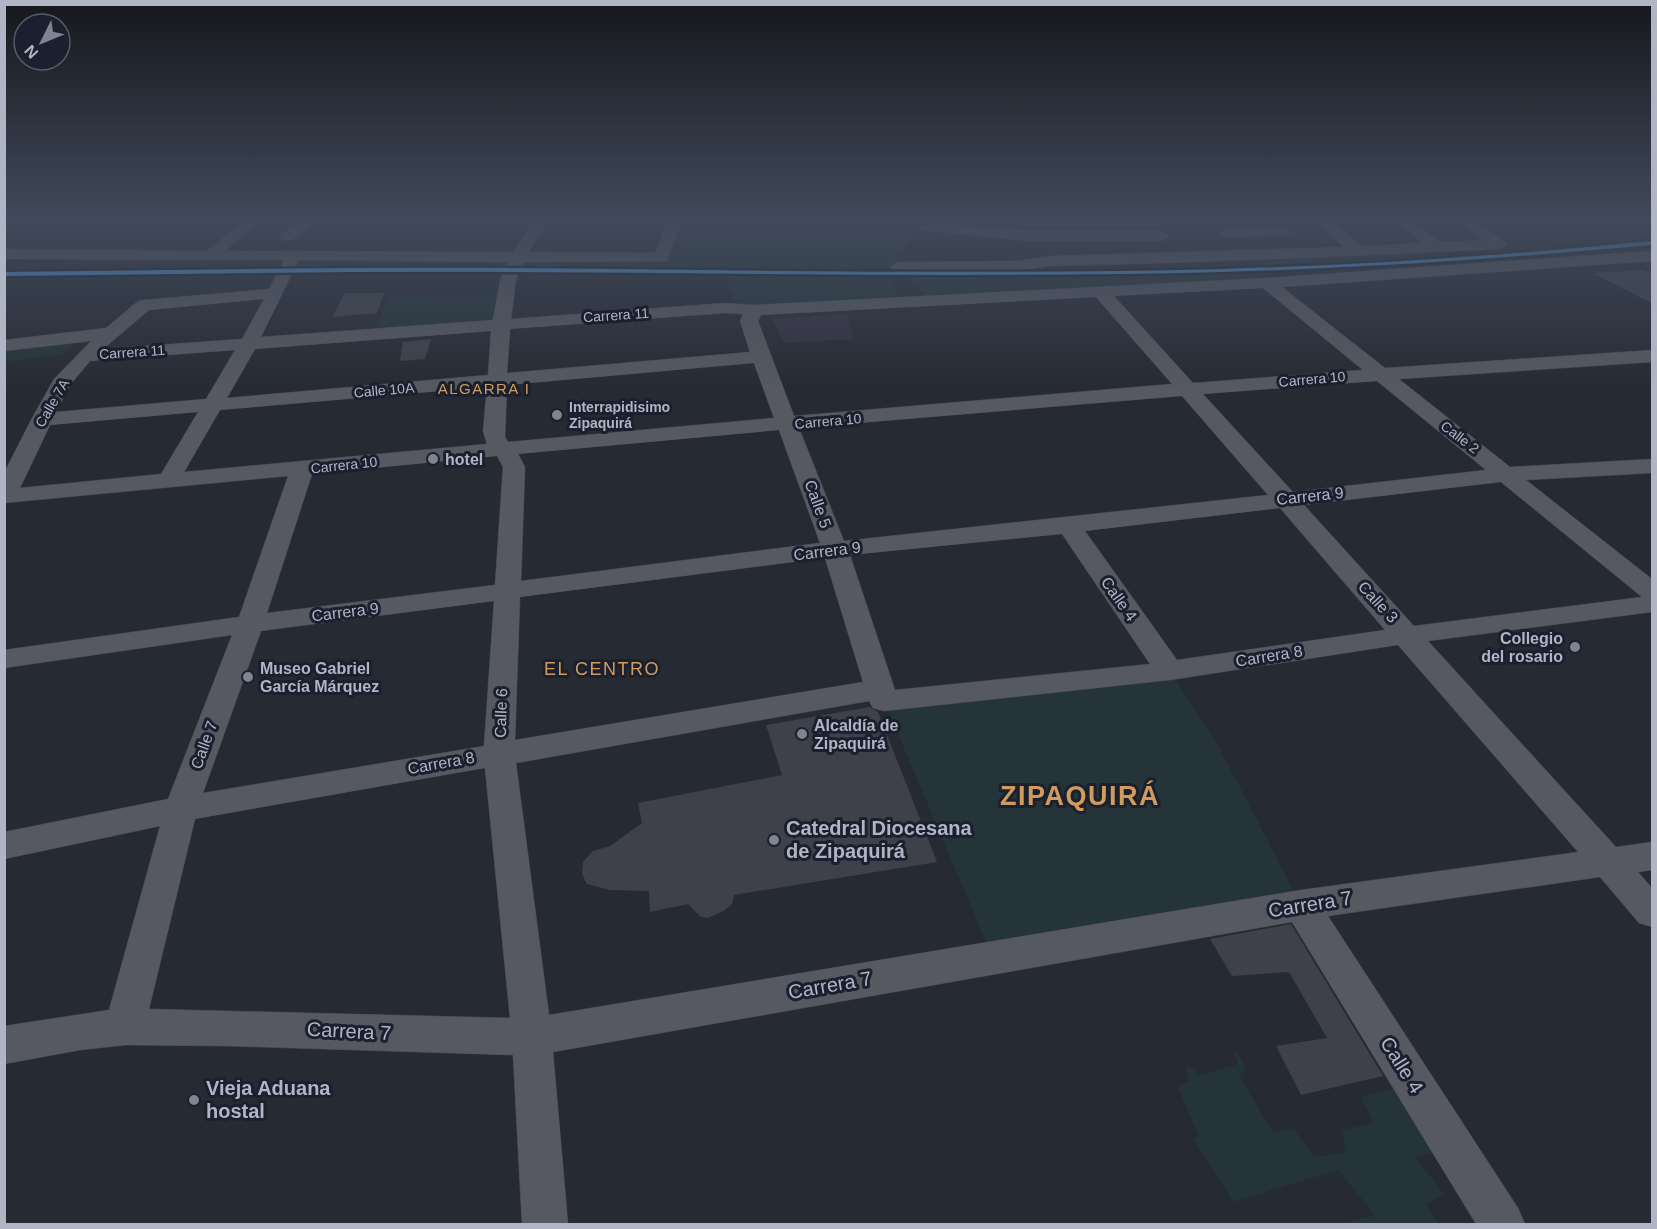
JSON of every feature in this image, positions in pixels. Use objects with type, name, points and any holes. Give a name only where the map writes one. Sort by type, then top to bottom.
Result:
[{"type":"street","points":[[168,481],[249,344],[284,275]]},
{"type":"street","name":"Calle 6","points":[[510,275],[501,323],[494,437],[501,448],[509,454],[514,467],[500,752],[532,1037],[545,1224]]},
{"type":"street","points":[[896,275],[913,303]]},
{"type":"street","name":"Carrera 11","points":[[84,356],[725,308],[754,310],[913,303],[1386,275]]},
{"type":"street","name":"Calle 2","points":[[1267,284],[1653,592]]},
{"type":"street","name":"Calle 7A","points":[[4,496],[61,383],[84,356],[148,303],[276,293]]},
{"type":"street","name":"Calle 3","points":[[1102,293],[1653,912]]},
{"type":"street","name":"Calle 5","points":[[754,310],[749,321],[835,549],[882,695]]},
{"type":"street","name":"Carrera 11","points":[[4,346],[110,333]]},
{"type":"street","name":"Carrera 10","points":[[4,496],[501,448],[1376,373],[1653,356]]},
{"type":"street","name":"Calle 10A","points":[[41,420],[762,357]]},
{"type":"street","name":"Carrera 9","points":[[4,659],[250,624],[835,549],[1069,526],[1508,474],[1653,466]]},
{"type":"street","name":"Calle 7","points":[[124,1027],[181,809],[250,624],[302,469]]},
{"type":"street","name":"Calle 4","points":[[1069,526],[1170,671]]},
{"type":"street","name":"Carrera 8","points":[[4,846],[181,809],[500,752],[882,695],[1170,671],[1408,635],[1653,604]]},
{"type":"street","name":"Carrera 7","points":[[4,1045],[124,1027],[322,1029],[464,1037],[532,1037],[1301,905],[1653,856]]},
{"type":"street","name":"Calle 4","points":[[1301,905],[1502,1224]]},
{"type":"shaded area","points":[[889,275],[899,300],[760,308],[734,304],[728,283],[729,276]]},
{"type":"shaded area","points":[[1263,275],[1265,280],[924,298],[922,292],[905,277]]},
{"type":"shaded area","points":[[502,294],[498,322],[373,332],[391,295]]},
{"type":"shaded area","points":[[847,314],[854,339],[784,343],[773,319]]},
{"type":"shaded area","points":[[77,341],[62,354],[5,362],[5,350]]},
{"type":"shaded area","points":[[1170,671],[1219,747],[1301,905],[992,956],[884,701]]},
{"type":"shaded area","points":[[1237,1051],[1246,1068],[1239,1077],[1274,1132],[1294,1129],[1314,1157],[1345,1152],[1342,1130],[1374,1123],[1361,1097],[1407,1085],[1448,1149],[1415,1157],[1445,1195],[1426,1204],[1439,1224],[1339,1224],[1375,1215],[1338,1170],[1233,1202],[1193,1138],[1199,1136],[1177,1086],[1189,1081],[1185,1069],[1191,1067],[1200,1075],[1238,1064],[1234,1053]]},
{"type":"building","points":[[1598,275],[1653,275],[1653,304]]},
{"type":"building","points":[[344,293],[384,293],[377,313],[333,317]]},
{"type":"building","points":[[431,339],[425,359],[400,361],[403,342]]},
{"type":"building","name":"Catedral Diocesana de Zipaquirá","points":[[870,707],[878,712],[937,862],[734,895],[732,904],[724,911],[708,918],[701,917],[688,904],[650,912],[649,891],[610,890],[587,884],[582,874],[583,862],[593,851],[610,846],[642,823],[638,803],[782,775],[766,725]]},
{"type":"building","points":[[1291,924],[1383,1076],[1301,1095],[1276,1046],[1327,1038],[1289,972],[1232,976],[1210,939]]},
{"type":"place","name":"Interrapidisimo Zipaquirá","points":[[557,415]]},
{"type":"place","name":"hotel","points":[[433,459]]},
{"type":"place","name":"Collegio del rosario","points":[[1575,647]]},
{"type":"place","name":"Museo Gabriel García Márquez","points":[[248,677]]},
{"type":"place","name":"Alcaldía de Zipaquirá","points":[[802,734]]},
{"type":"place","name":"Catedral Diocesana de Zipaquirá","points":[[774,840]]},
{"type":"place","name":"Vieja Aduana hostal","points":[[194,1100]]},
{"type":"district","name":"ALGARRA I","points":[[484,388]]},
{"type":"district","name":"EL CENTRO","points":[[602,669]]},
{"type":"district","name":"ZIPAQUIRÁ","points":[[1080,796]]}]
